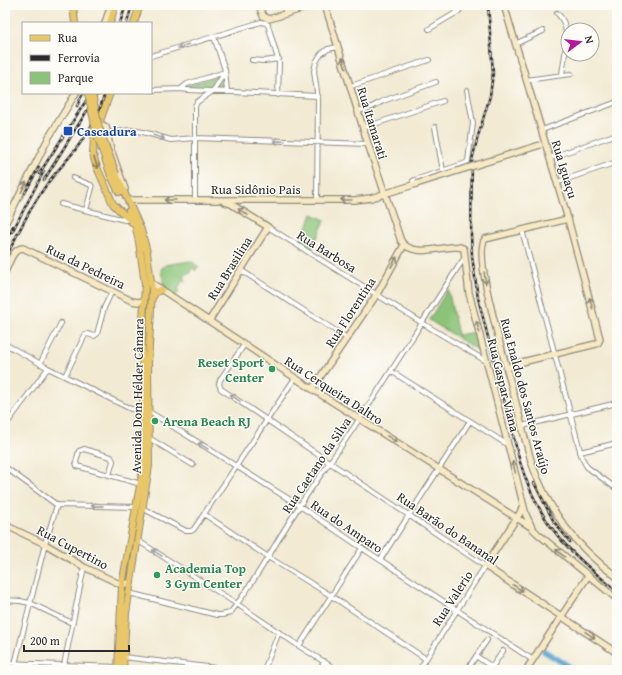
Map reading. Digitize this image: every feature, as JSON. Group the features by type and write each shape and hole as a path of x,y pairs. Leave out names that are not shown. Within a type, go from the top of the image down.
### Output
{"main road":[{"path":"72,5 75,22"},
{"path":"93,5 99,5"},
{"path":"108,22 111,5"},
{"path":"108,22 115,5"},
{"path":"134,22 140,5"},
{"path":"259,5 262,19 271,19 314,5"},
{"name":"Rua Itamarati","path":"325,5 384,194 399,237 404,245"},
{"name":"Rua Iguaçu","path":"504,5 542,130 543,144 550,158 558,182 599,341 598,343 555,354"},
{"path":"70,22 74,13"},
{"path":"5,222 49,137 75,94"},
{"path":"88,94 97,135 114,175"},
{"path":"92,94 99,128 114,175"},
{"path":"110,94 93,142 93,154 96,165 115,206 132,222"},
{"path":"98,125 101,124 105,126 107,133"},
{"name":"Avenida Dom Hélder Câmara","path":"107,133 127,199"},
{"name":"Rua Sidônio Pais","path":"127,199 217,201 355,200 372,198 543,144"},
{"name":"Avenida Dom Hélder Câmara","path":"114,175 142,230 152,284 143,469 137,540 126,613 123,657 120,669"},
{"name":"Avenida Dom Hélder Câmara","path":"114,175 132,222 142,258 144,276 142,346 145,411 149,438 149,466 122,585 120,669"},
{"name":"Rua Barbosa","path":"217,201 231,204 268,227"},
{"path":"522,230 568,219"},
{"name":"Rua Brasilina","path":"209,321 242,271 268,227"},
{"name":"Rua Enaldo dos Santos Araújo","path":"522,230 489,237 483,244 483,256 488,295 532,464 546,498 576,541 617,577"},
{"name":"Rua Gaspar Viana","path":"404,245 416,249 426,250 461,247 464,249 469,293 523,505 532,528"},
{"name":"Rua Florentina","path":"312,389 376,294 404,245"},
{"name":"Rua da Pedreira","path":"5,272 15,253 19,249 23,248 136,302 144,301"},
{"name":"Rua Cerqueira Daltro","path":"144,276 152,284 244,345 532,528 617,599"},
{"path":"151,300 156,292 161,290"},
{"path":"507,369 516,363 555,354"},
{"path":"504,357 516,363"},
{"path":"516,518 523,505"},
{"name":"Rua Valerio","path":"486,566 516,518"},
{"name":"Rua Cupertino","path":"5,525 45,544 84,567 122,585"},
{"name":"Rua Barão do Bananal","path":"486,566 617,653"},
{"path":"526,670 588,576"},
{"path":"122,585 131,582"}],"street":[{"path":"284,5 286,14"},
{"path":"430,29 458,11 458,5"},
{"path":"557,13 563,19 566,32 562,75"},
{"path":"152,56 214,37 262,19 268,25 279,59 278,94"},
{"path":"268,25 271,19"},
{"path":"515,44 543,31"},
{"path":"214,37 225,72 227,91"},
{"path":"317,200 318,96 314,76 316,62 324,52 338,46"},
{"path":"252,60 264,61 279,59"},
{"path":"350,86 429,60"},
{"path":"182,89 187,84 225,72"},
{"path":"195,200 195,106 197,102 213,91 225,72"},
{"path":"526,80 571,74"},
{"path":"358,111 436,82"},
{"path":"152,90 182,89 318,96"},
{"path":"415,185 413,182 414,180 466,164 468,161 473,123 467,90"},
{"path":"363,128 443,101"},
{"path":"542,130 617,102"},
{"path":"435,127 443,170"},
{"path":"107,133 131,130 171,140 195,138 368,144"},
{"path":"550,158 617,134"},
{"path":"558,182 617,162"},
{"path":"73,178 91,185 92,188 86,210"},
{"path":"61,204 132,222"},
{"path":"112,217 115,206"},
{"name":"Rua Barbosa","path":"268,227 487,361"},
{"path":"522,230 584,463 587,467 617,489"},
{"name":"Rua Caetano da Silva","path":"237,604 329,462 360,419 465,257"},
{"path":"242,271 347,338"},
{"path":"65,376 85,335 88,334 94,336 97,334 104,308 112,291"},
{"path":"40,364 61,323"},
{"name":"Rua do Amparo","path":"5,344 40,364 132,409 145,411 300,506 533,660"},
{"name":"Rua Barão do Bananal","path":"244,345 222,378 220,386 223,390 486,566"},
{"path":"5,426 48,368"},
{"path":"391,371 508,445"},
{"path":"5,467 57,505 139,507 186,531 191,531 198,526 204,514 295,378"},
{"path":"522,426 617,403"},
{"path":"380,560 470,421"},
{"path":"149,438 193,465"},
{"path":"580,452 617,443"},
{"path":"109,475 112,458 84,449 79,451 76,462 77,466 109,475 141,484"},
{"path":"18,670 16,664 30,603 45,544 57,505"},
{"path":"204,514 426,659"},
{"path":"137,540 337,670"},
{"path":"299,646 330,595 362,548"},
{"name":"Rua Valerio","path":"419,670 486,566"},
{"path":"64,665 84,567"},
{"path":"129,593 217,615 227,614 237,604"},
{"path":"5,600 30,603 72,623"},
{"path":"264,670 279,632"},
{"path":"467,670 487,640"},
{"path":"476,656 491,668 503,651"},
{"path":"123,657 233,670"},
{"path":"320,670 324,661"},
{"path":"5,663 120,669"}],"green space":[{"path":"221,75 224,76 224,89 186,89 185,86"},
{"path":"312,214 325,220 312,250 301,242"},
{"path":"190,261 198,267 195,271 194,268 191,268 191,273 187,273 184,278 186,280 185,282 182,281 178,289 179,291 175,297 164,288 161,269 165,265"},
{"path":"448,289 458,335 475,332 479,351 429,320"}],"waterway":[{"path":"544,651 575,670"}],"railway":[{"path":"120,22 126,5"},
{"path":"127,22 132,5"},
{"path":"488,5 493,73 490,96 472,160 471,235 472,256 478,298 520,462 536,503 557,535 584,563 617,591"},
{"path":"77,106 83,94"},
{"path":"39,174 90,94"},
{"path":"44,180 97,94"},
{"path":"5,259 35,202 51,179 77,148 89,130 105,94"},
{"path":"25,193 39,167"},
{"path":"12,232 44,171"},
{"path":"5,242 13,226"},
{"path":"534,483 554,522 570,542"}],"place":[{"name":"Cascadura","path":"68,131"},
{"name":"Reset Sport Center","path":"272,369"},
{"name":"Arena Beach RJ","path":"155,421"},
{"name":"Academia Top 3 Gym Center","path":"157,575"}]}
